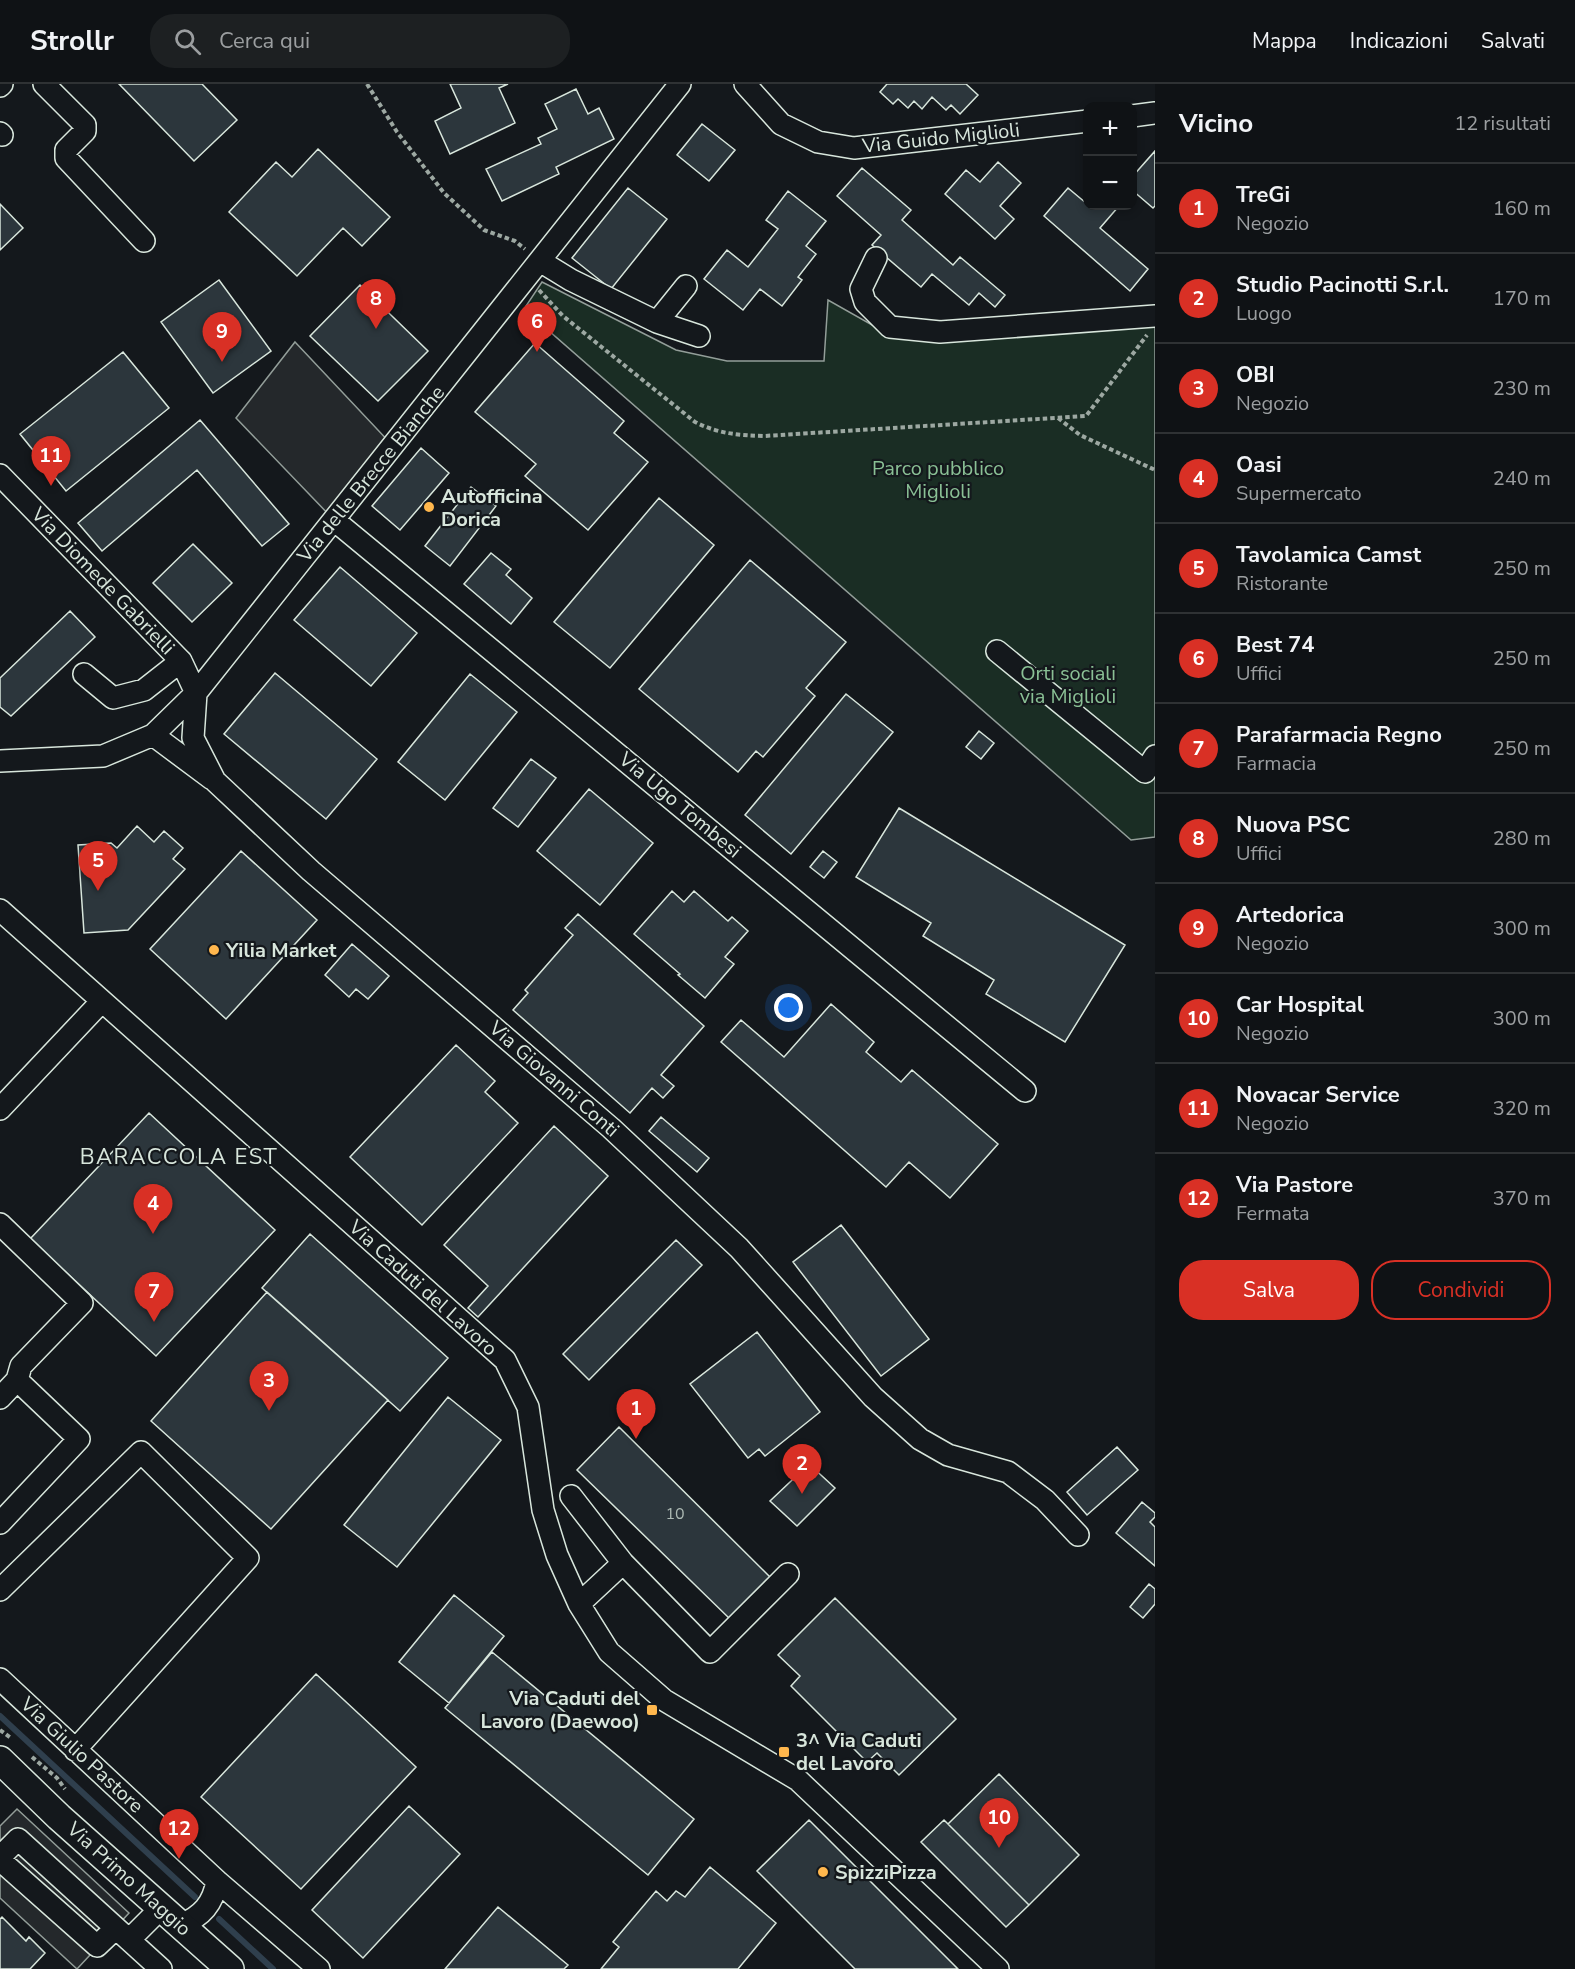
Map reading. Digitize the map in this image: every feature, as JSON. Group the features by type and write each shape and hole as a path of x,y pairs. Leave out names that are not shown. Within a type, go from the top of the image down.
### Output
{"main road":[{"name":"Via Primo Maggio","path":"3,1767 230,1969"}],"street":[{"path":"44,84 85,125 85,131 66,150 66,158 144,242"},
{"name":"Via delle Brecce Bianche","path":"0,761 103,756 153,735 196,693 680,84"},
{"name":"Via Guido Miglioli","path":"745,84 781,124 818,142 854,148 1083,122"},
{"path":"1137,115 1155,113"},
{"path":"876,258 861,289 865,302 890,327 940,333 1152,325"},
{"path":"534,269 571,280 657,322 699,336"},
{"path":"657,322 686,286"},
{"name":"Via Diomede Gabrielli","path":"0,475 180,661 196,693"},
{"name":"Via Ugo Tombesi","path":"334,520 1025,1091"},
{"path":"997,651 1145,772 1155,756"},
{"path":"84,674 113,698 144,690 180,661"},
{"name":"Via Giovanni Conti","path":"196,693 194,738 215,781"},
{"name":"Via Giovanni Conti","path":"153,735 215,781 310,871 620,1136 739,1248 873,1397 920,1439 948,1455 1008,1472 1045,1500 1078,1535"},
{"name":"Via Caduti del Lavoro","path":"0,910 505,1360 528,1407 543,1510 557,1555 579,1604 609,1652 664,1700 798,1780 998,1969"},
{"path":"0,1109 102,1002"},
{"path":"0,1224 82,1303 21,1366 17,1380 0,1398"},
{"path":"0,1523 79,1439 17,1380"},
{"path":"0,1590 141,1452 248,1558 75,1749"},
{"path":"571,1496 623,1563 710,1652 788,1574"},
{"path":"579,1604 623,1563"},
{"name":"Via Giulio Pastore","path":"0,1679 217,1881 319,1969"},
{"path":"0,1858 18,1839 161,1969"},
{"path":"122,1934 171,1916 202,1913 210,1904 217,1881"}],"path":[{"path":"367,84 397,132 444,193 484,230 515,242"},
{"path":"534,269 563,316 695,422 712,430 734,435 764,436 1086,416 1152,325"},
{"path":"1058,418 1080,435 1155,470"}],"green space":[{"name":"Parco pubblico Miglioli","path":"542,282 676,350 727,361 824,361 828,300 895,338 1155,321 1155,837 1131,840 524,309"}],"shaded area":[{"path":"295,342 393,446 334,520 236,418"},
{"path":"17,1809 129,1913 77,1969 0,1898 0,1826"}],"building":[{"path":"119,84 202,84 237,120 194,161"},
{"path":"450,84 508,84 499,88 515,123 450,154 435,121 461,108"},
{"path":"887,84 966,84 978,95 960,114 951,105 946,110 932,97 922,109 914,101 908,108 898,99 893,104 880,92"},
{"path":"576,89 588,114 599,108 614,139 556,167 559,174 502,201 486,169 541,144 538,138 557,129 545,104"},
{"path":"702,124 735,150 709,181 677,155"},
{"path":"318,149 390,217 362,246 343,228 297,276 229,212 276,162 292,177"},
{"path":"1155,151 1155,206 1153,208 1137,194 1137,171"},
{"path":"998,162 1021,183 1000,206 1014,219 995,239 945,194 966,170 980,182"},
{"path":"862,168 911,210 902,220 953,265 960,257 1005,295 995,307 979,293 969,305 932,274 921,287 872,245 881,235 837,196"},
{"path":"628,188 667,219 611,289 572,258"},
{"path":"1068,188 1083,200 1083,210 1116,210 1100,228 1148,269 1130,291 1044,216"},
{"path":"788,191 826,221 806,246 816,254 798,277 802,280 782,306 760,289 743,310 704,279 727,250 748,267 778,229 766,220"},
{"path":"0,204 23,228 0,250"},
{"path":"219,280 271,351 213,393 161,322"},
{"path":"360,285 428,351 378,401 310,336"},
{"path":"535,343 624,421 614,433 648,462 588,530 525,476 536,464 475,412"},
{"path":"123,352 169,408 66,491 20,434"},
{"path":"200,420 289,524 262,546 197,470 102,551 78,523"},
{"path":"421,448 449,473 400,530 372,506"},
{"path":"471,487 496,506 450,566 425,546"},
{"path":"659,498 714,545 610,668 554,622"},
{"path":"193,544 232,583 192,622 153,583"},
{"path":"491,553 511,569 506,575 532,598 511,624 464,584"},
{"path":"750,560 846,642 806,688 815,696 763,757 756,751 738,772 639,689"},
{"path":"340,567 417,633 371,686 294,620"},
{"path":"70,611 95,637 11,716 0,707 0,678"},
{"path":"275,673 377,759 326,819 224,734"},
{"path":"470,674 517,712 445,800 398,762"},
{"path":"846,694 893,732 791,854 745,815"},
{"path":"979,731 994,743 981,759 966,747"},
{"path":"531,759 556,778 518,827 493,808"},
{"path":"589,789 653,843 600,905 537,851"},
{"path":"899,808 1125,945 1065,1042 986,994 994,980 923,936 931,923 856,877"},
{"path":"137,826 154,842 164,831 183,848 173,859 185,869 128,930 84,933 78,845 111,843 117,848"},
{"path":"241,851 317,920 226,1019 150,949"},
{"path":"823,851 837,862 824,878 810,867"},
{"path":"672,891 684,902 694,891 728,921 732,917 748,931 725,957 734,964 705,998 634,934"},
{"path":"578,914 704,1026 661,1075 674,1086 663,1098 652,1088 630,1113 513,1010 528,993 525,990 573,935 565,928"},
{"path":"352,944 389,976 368,999 356,989 349,997 325,975"},
{"path":"831,1004 874,1042 866,1052 901,1082 912,1070 998,1144 950,1198 909,1162 886,1187 721,1042 741,1020 784,1057"},
{"path":"456,1045 495,1081 485,1092 518,1123 422,1225 350,1157"},
{"path":"149,1113 275,1230 156,1356 30,1239"},
{"path":"661,1117 709,1158 697,1172 649,1131"},
{"path":"554,1126 608,1176 478,1317 468,1308 488,1286 444,1245"},
{"path":"841,1225 929,1339 881,1376 793,1262"},
{"path":"310,1234 448,1358 400,1411 262,1288"},
{"path":"676,1240 702,1265 589,1380 563,1354"},
{"path":"267,1292 388,1400 271,1529 151,1421"},
{"path":"757,1332 820,1412 765,1456 759,1449 748,1458 690,1384"},
{"path":"448,1397 501,1440 397,1567 344,1525"},
{"path":"619,1427 770,1577 731,1620 577,1470"},
{"path":"1117,1447 1138,1470 1087,1515 1067,1492"},
{"path":"809,1464 835,1488 797,1526 770,1501"},
{"path":"1142,1502 1155,1513 1155,1517 1150,1522 1155,1527 1155,1566 1116,1533"},
{"path":"1149,1584 1155,1589 1155,1604 1143,1618 1130,1607"},
{"path":"454,1595 504,1636 449,1703 399,1662"},
{"path":"835,1598 956,1719 899,1775 877,1753 867,1762 791,1686 800,1676 778,1655"},
{"path":"492,1652 694,1819 648,1875 445,1708"},
{"path":"316,1674 416,1767 301,1889 201,1797"},
{"path":"999,1774 1079,1855 1029,1905 948,1824"},
{"path":"409,1806 460,1854 363,1958 312,1910"},
{"path":"809,1820 958,1969 855,1969 757,1871"},
{"path":"944,1820 1029,1905 1006,1927 921,1842"},
{"path":"710,1867 776,1923 738,1969 601,1969 619,1947 613,1942 656,1891 667,1901 676,1891 685,1897"},
{"path":"498,1907 568,1965 564,1969 445,1969"},
{"path":"2,1917 26,1941 29,1937 45,1953 30,1969 0,1969 0,1919"}],"waterway":[{"path":"0,1716 195,1897"},
{"path":"219,1919 273,1969"}],"place":[{"name":"Nuova PSC","path":"376,329"},
{"name":"Best 74","path":"537,352"},
{"name":"Artedorica","path":"222,362"},
{"name":"Novacar Service","path":"51,486"},
{"name":"Autofficina Dorica","path":"429,507"},
{"name":"Tavolamica Camst","path":"98,891"},
{"name":"Yilia Market","path":"214,950"},
{"name":"Oasi","path":"153,1234"},
{"name":"Parafarmacia Regno","path":"154,1322"},
{"name":"OBI","path":"269,1411"},
{"name":"TreGi","path":"636,1439"},
{"name":"Studio Pacinotti S.r.l.","path":"802,1494"},
{"name":"Via Caduti del Lavoro (Daewoo)","path":"652,1710"},
{"name":"3^ Via Caduti del Lavoro","path":"784,1752"},
{"name":"Car Hospital","path":"999,1848"},
{"name":"Via Pastore","path":"179,1859"},
{"name":"SpizziPizza","path":"823,1872"}],"district":[{"name":"BARACCOLA EST","path":"179,1157"}],"park label":[{"name":"Orti sociali via Miglioli","path":"1068,684"}]}
